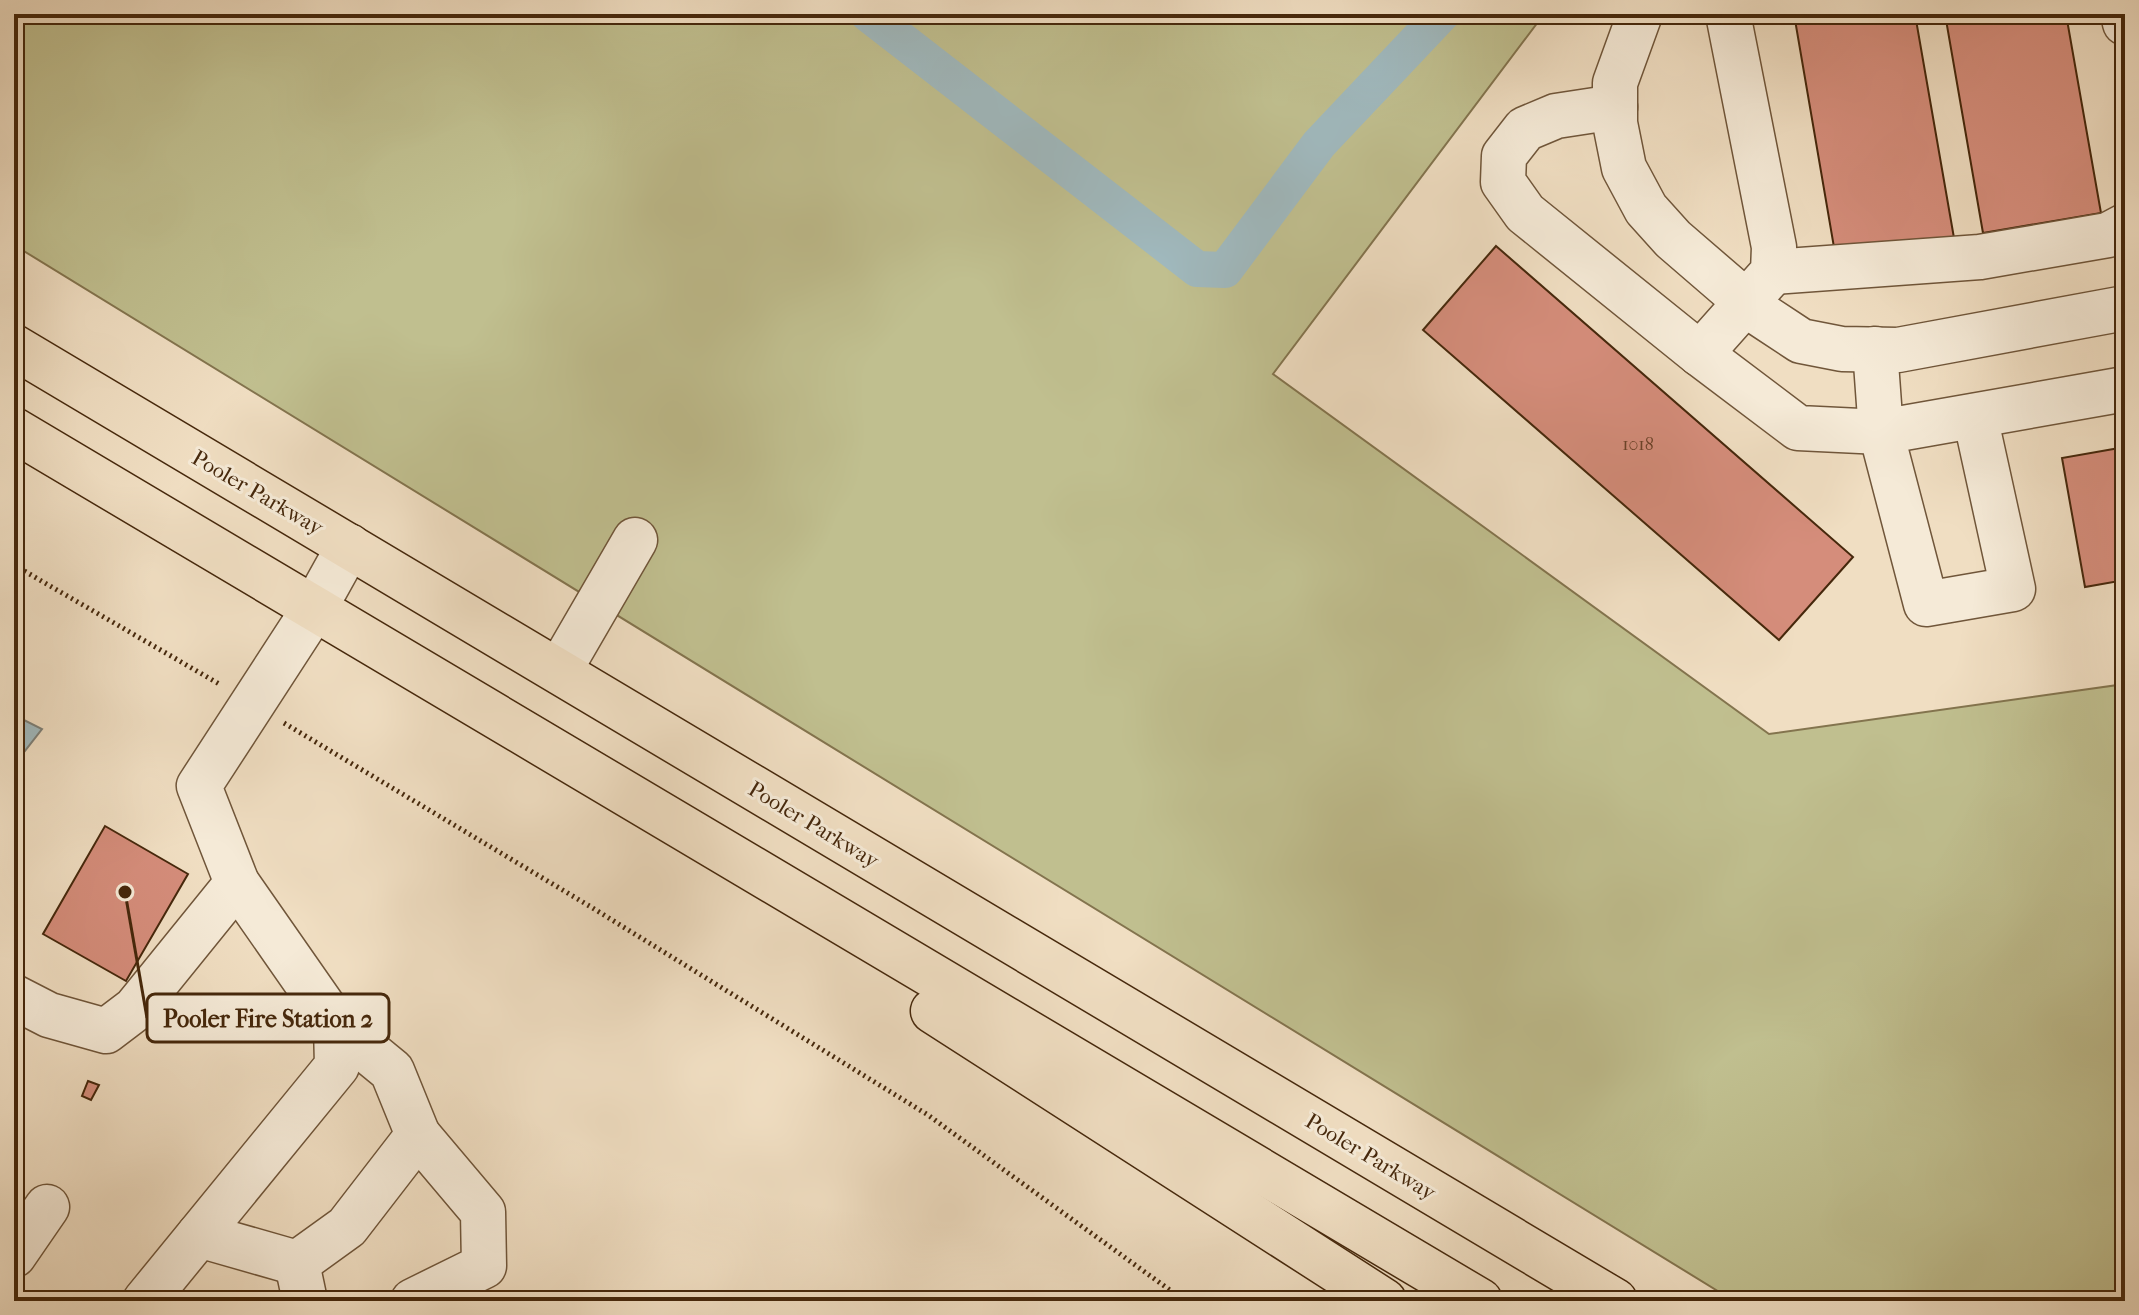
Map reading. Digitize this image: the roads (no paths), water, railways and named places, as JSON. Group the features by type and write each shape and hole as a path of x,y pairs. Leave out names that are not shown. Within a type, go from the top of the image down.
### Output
{"main road":[{"name":"Pooler Parkway","path":"14,347 1615,1301"},
{"path":"14,430 1480,1301"},
{"path":"424,675 913,998 1384,1301"}],"street":[{"path":"1640,14 1615,83 1615,123 1624,168 1646,209 1673,239 1760,287 1801,341 1842,349 1898,350 2125,308"},
{"path":"1700,354 1760,287 1774,247 1728,14"},
{"path":"2123,14 2125,23"},
{"path":"1615,107 1556,116 1525,129 1504,156 1503,182 1525,213 1700,354 1798,428 1881,432 2125,389"},
{"path":"1760,287 1980,257 2108,235 2125,226"},
{"path":"1875,349 1881,432 1926,604 2013,589 1975,416"},
{"path":"559,671 635,540"},
{"path":"349,546 314,609 199,786 237,883 336,1025 392,1071 418,1135 483,1212 484,1266 413,1301"},
{"path":"14,997 49,1015 106,1031 135,1009 237,883"},
{"path":"145,1301 337,1066 336,1025"},
{"path":"199,1235 301,1282 418,1135"},
{"path":"14,1255 47,1207"}],"water":[{"path":"14,715 42,729 14,765"}],"waterway":[{"path":"868,14 1197,269 1225,270 1319,144 1442,14"}],"place":[{"name":"Pooler Fire Station 2","path":"125,892"}]}
